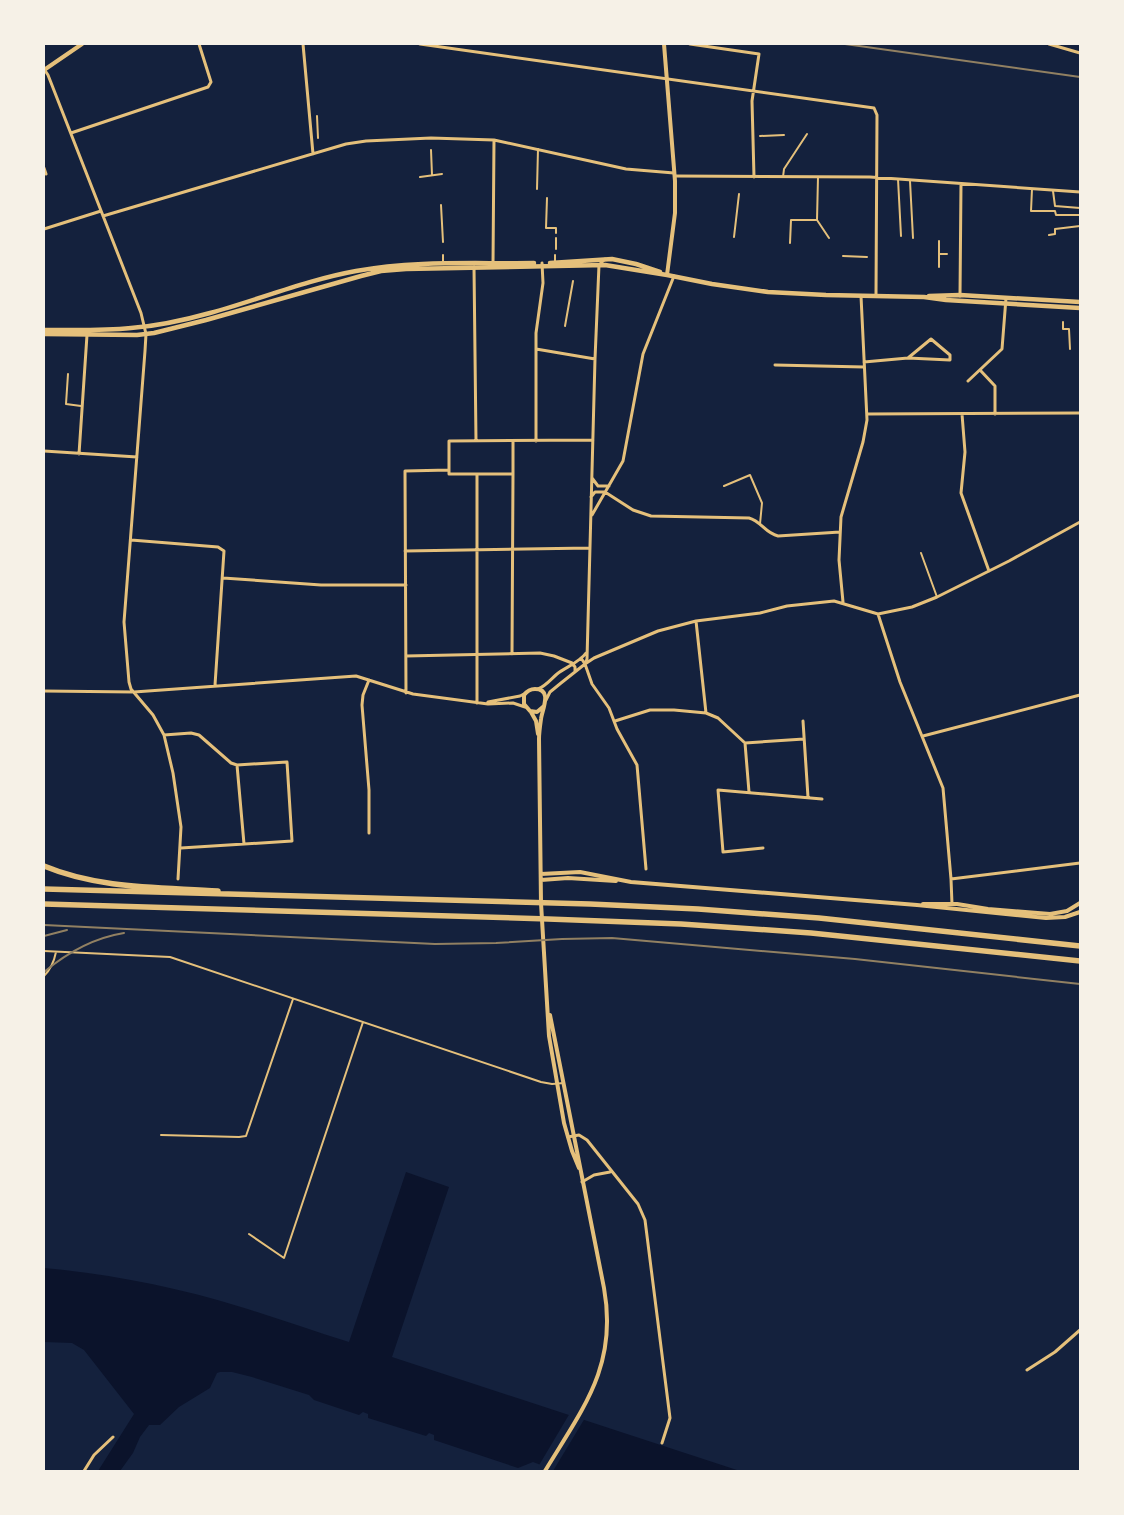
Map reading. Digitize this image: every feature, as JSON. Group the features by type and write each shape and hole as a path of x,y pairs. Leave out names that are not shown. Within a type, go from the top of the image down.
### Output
{"highway":[{"path":"44,866 89,880 156,890"},
{"path":"44,889 156,890 282,896 640,906 759,913 1080,946"},
{"path":"44,904 681,924 811,933 1080,961"}],"main road":[{"path":"542,265 605,259 636,264 667,275"},
{"path":"44,330 146,334 206,320 368,274 474,262 493,265 599,265 674,276 702,283 768,292 924,297 942,300 960,298 1006,300 1063,304 1080,308"},
{"path":"44,334 145,326 210,313 354,271 398,266 474,268 493,265"},
{"path":"1063,304 1080,302"}],"street":[{"path":"82,44 44,69 145,326 146,334 124,627 128,682 153,715 164,735 173,773 181,827 178,879"},
{"path":"70,133 208,87 211,82 199,44"},
{"path":"303,44 313,154"},
{"path":"420,44 874,108 877,115 874,257 876,296"},
{"path":"664,44 674,174 675,213 667,275"},
{"path":"690,44 759,54 753,90 754,177"},
{"path":"1049,44 1080,53"},
{"path":"103,216 360,141 431,138 494,140 626,169 674,174 740,177 876,178 1080,192"},
{"path":"493,265 494,140"},
{"path":"44,168 46,174"},
{"path":"960,298 961,184"},
{"path":"44,229 101,211"},
{"path":"585,664 587,659 599,265 605,259"},
{"path":"474,262 476,441"},
{"path":"536,440 537,317 542,282 542,265"},
{"path":"590,525 593,512 621,466 643,354 674,276"},
{"path":"843,602 839,560 843,506 863,442 867,414 861,296"},
{"path":"968,381 1002,350 1006,300"},
{"path":"79,454 87,332"},
{"path":"864,362 908,358 950,360 950,355 931,339 908,358"},
{"path":"536,349 595,359"},
{"path":"775,365 864,367"},
{"path":"980,370 995,386 995,414"},
{"path":"867,414 1080,413"},
{"path":"962,414 965,449 961,496 989,571"},
{"path":"513,474 449,474 449,441 593,440"},
{"path":"512,654 513,441"},
{"path":"44,452 137,457"},
{"path":"406,693 405,471 449,470"},
{"path":"477,474 477,703"},
{"path":"592,475 596,485 602,487 609,486"},
{"path":"591,497 596,492 605,492 633,510 648,516 665,518 755,519 769,533 778,536 840,532"},
{"path":"579,1168 568,1137 557,1084 550,1043 545,983 541,894 539,739 541,718 550,692 594,658 670,627 696,621 760,613 787,606 834,601 843,602 878,614 912,607 937,597 989,571 1080,522"},
{"path":"131,540 220,548 224,553 215,685"},
{"path":"405,551 590,548"},
{"path":"223,578 321,585 406,585"},
{"path":"878,614 900,682 943,788 952,904"},
{"path":"696,621 706,713"},
{"path":"477,703 499,700 542,688 586,652"},
{"path":"406,656 544,654 572,663 575,671"},
{"path":"581,658 592,684 609,708 637,765 646,869"},
{"path":"44,691 134,692 356,676 406,693 477,703 514,704 525,707 535,717 539,739"},
{"path":"369,680 362,698 369,834"},
{"path":"536,689 544,694 546,701"},
{"path":"525,707 523,700 526,693"},
{"path":"923,736 1080,695"},
{"path":"530,711 537,712 544,706"},
{"path":"614,721 650,710 706,713 718,718 745,743 749,793"},
{"path":"803,721 808,798"},
{"path":"164,735 190,732 199,735 237,765 287,762 292,841 181,848"},
{"path":"745,743 804,740"},
{"path":"237,765 244,844"},
{"path":"763,848 723,852 718,790 822,799"},
{"path":"951,879 1080,863"},
{"path":"541,874 580,872 623,881"},
{"path":"541,880 568,878 623,881 1051,918 1065,917 1080,912"},
{"path":"917,905 952,904 1054,914 1067,911 1080,904"},
{"path":"545,1471 593,1390 605,1354 608,1331 604,1288 548,1009"},
{"path":"568,1137 580,1136 587,1140 611,1172 622,1183 643,1213 648,1231 670,1418 662,1443"},
{"path":"582,1182 594,1174 611,1172"},
{"path":"1027,1370 1055,1352 1080,1330"},
{"path":"84,1471 94,1455 113,1437"}],"lane":[{"path":"317,116 318,138"},
{"path":"783,177 784,169 807,134"},
{"path":"760,136 784,135"},
{"path":"431,138 431,143"},
{"path":"319,147 319,152"},
{"path":"536,189 538,149"},
{"path":"431,150 432,175"},
{"path":"420,177 442,174"},
{"path":"740,177 740,182"},
{"path":"818,177 817,220 829,238"},
{"path":"898,180 901,236"},
{"path":"910,180 913,238"},
{"path":"1032,189 1031,211 1055,211 1056,215 1080,215"},
{"path":"1053,190 1055,206 1080,208"},
{"path":"734,237 739,194"},
{"path":"547,198 546,228 556,228 556,233"},
{"path":"441,205 442,242"},
{"path":"790,243 791,220 817,220"},
{"path":"1050,235 1056,234 1055,228 1080,226"},
{"path":"556,238 556,249"},
{"path":"939,241 939,267"},
{"path":"555,263 556,254"},
{"path":"939,254 947,254"},
{"path":"955,254 961,254"},
{"path":"443,255 443,266"},
{"path":"843,256 867,257"},
{"path":"574,273 576,265"},
{"path":"566,326 573,281"},
{"path":"1063,304 1063,313"},
{"path":"1063,322 1063,329 1069,329 1070,349"},
{"path":"68,374 66,404 81,406"},
{"path":"724,486 750,475 762,503 760,524"},
{"path":"921,553 937,597"},
{"path":"44,951 170,957 541,1082 557,1084 564,1082"},
{"path":"44,976 55,960 56,952"},
{"path":"161,1134 244,1138 246,1136 293,999"},
{"path":"249,1234 284,1258 363,1022"}],"water":[{"path":"406,1172 449,1187 392,1357 740,1471 557,1471 533,1462 518,1468 434,1440 434,1435 429,1433 426,1436 368,1418 368,1414 363,1412 359,1415 314,1400 309,1395 252,1377 232,1372 220,1372 217,1373 210,1388 179,1407 160,1425 149,1425 120,1471 98,1471 134,1414 84,1350 72,1343 44,1342 44,1268 94,1274 168,1287 241,1307 349,1342"}],"pier":[{"path":"570,1413 585,1418 553,1471 538,1467"}],"railway":[{"path":"845,44 1080,77"},
{"path":"44,925 435,944 612,938 855,959 1080,984"},
{"path":"44,936 67,930"},
{"path":"44,972 62,958 91,942 124,933"}]}
